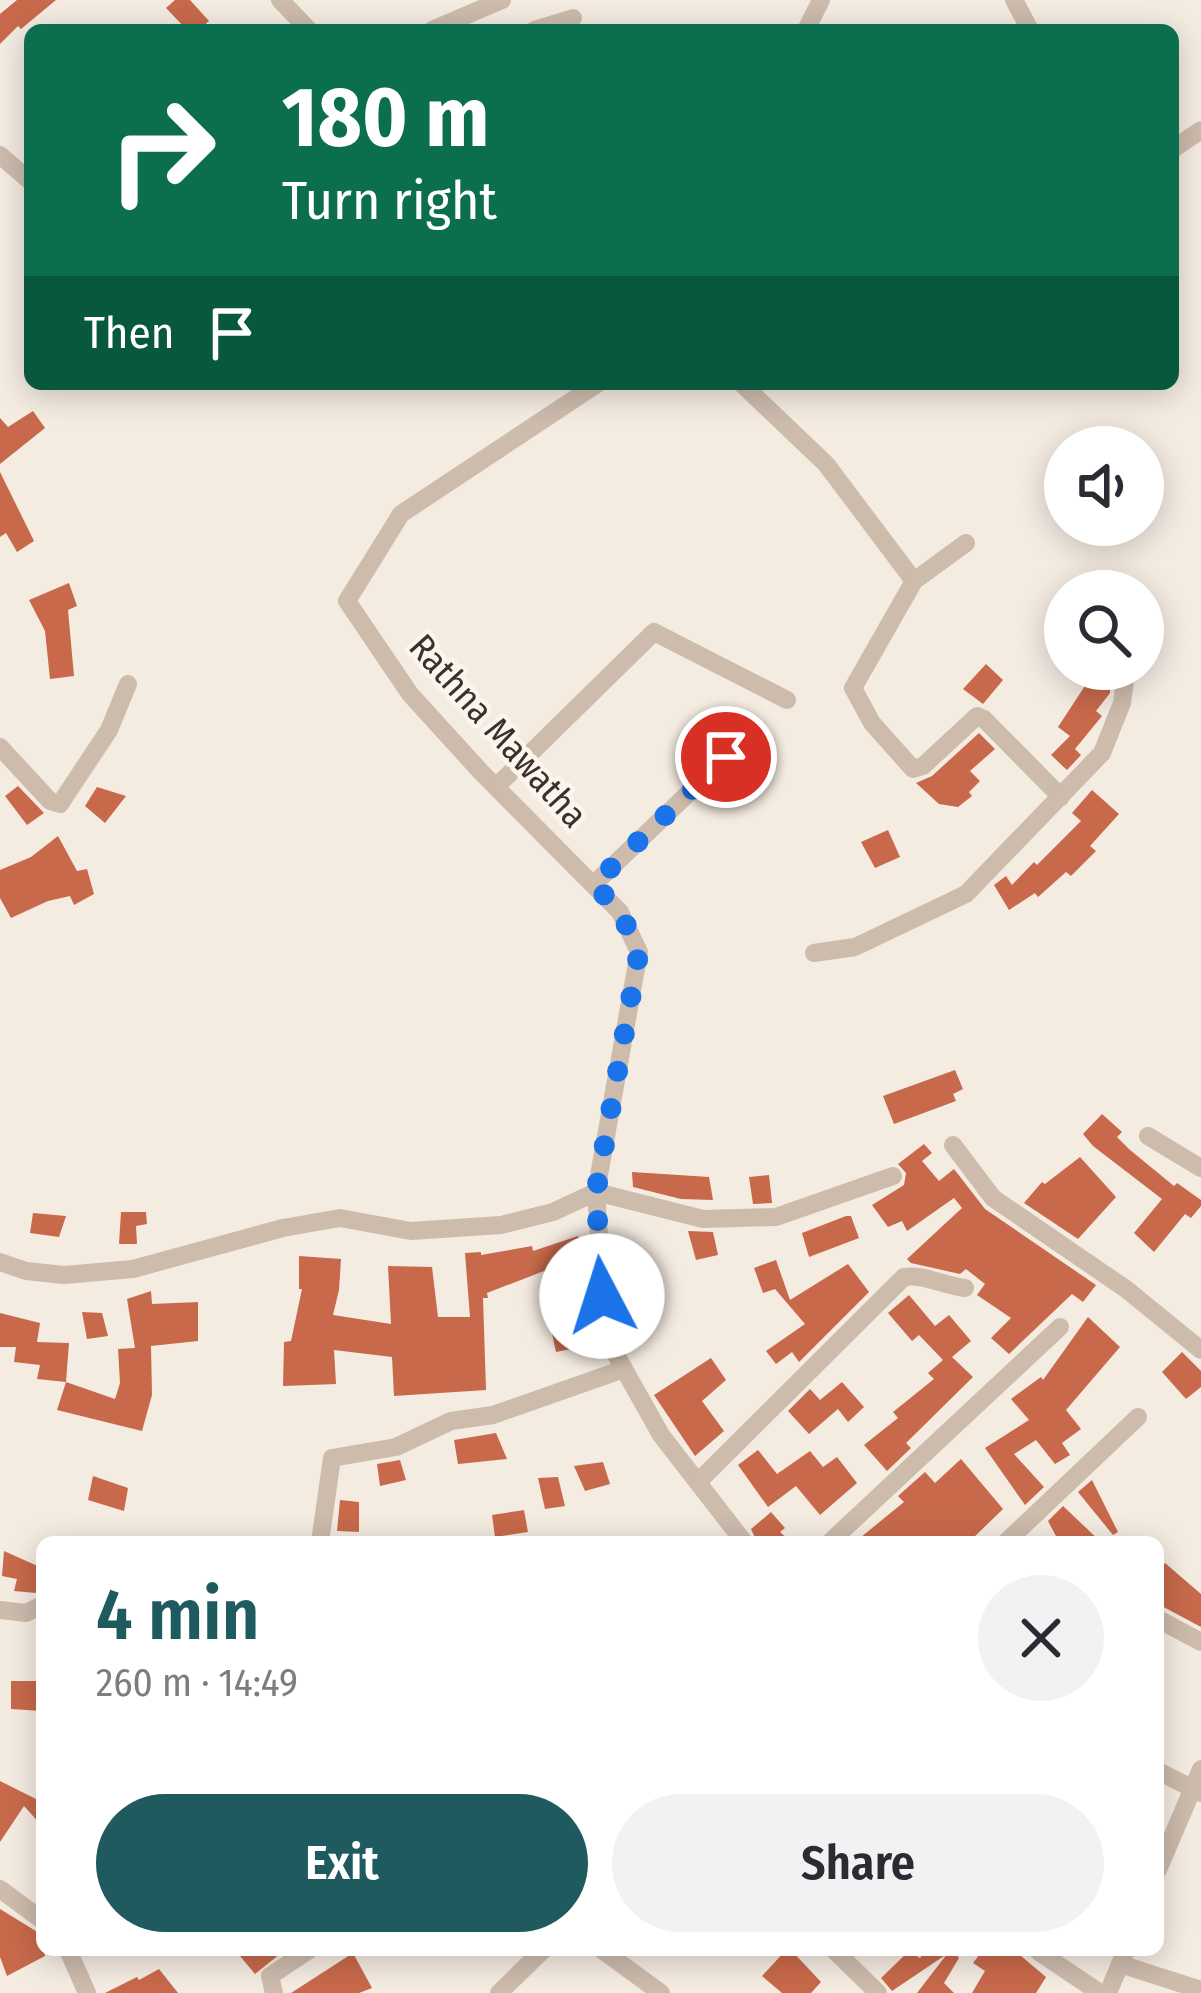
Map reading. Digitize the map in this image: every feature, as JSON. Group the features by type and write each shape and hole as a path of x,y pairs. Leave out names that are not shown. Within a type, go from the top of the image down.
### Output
{"street":[{"path":"280,0 303,24"},
{"path":"446,24 502,0"},
{"path":"554,24 573,18"},
{"path":"0,155 24,176"},
{"name":"Rathna Mawatha","path":"588,390 401,514 346,602 410,694 620,912 639,952 596,1192 607,1337 662,1435 739,1536"},
{"path":"748,390 826,464 914,581"},
{"path":"966,543 914,581 853,688 872,723 914,769 977,716 1061,797"},
{"path":"496,787 654,632 787,700"},
{"path":"0,747 50,801 60,804 109,730 128,684"},
{"path":"814,953 856,947 966,894 1102,753 1124,690"},
{"path":"594,884 726,757"},
{"path":"1148,1136 1201,1168"},
{"path":"953,1145 993,1198 1126,1289 1201,1350"},
{"path":"0,1262 64,1276 133,1269 283,1228 340,1218 411,1231 501,1225 553,1212 596,1192 703,1219 776,1217 893,1176"},
{"path":"698,1482 904,1276 965,1288"},
{"path":"836,1536 1060,1327"},
{"path":"321,1536 332,1458 396,1447 452,1421 493,1414 624,1370"},
{"path":"1012,1536 1138,1417"},
{"path":"0,1610 26,1613 36,1609"},
{"path":"1164,1622 1201,1642"},
{"path":"1164,1836 1196,1791 1201,1769"},
{"path":"1164,1774 1196,1791"},
{"path":"0,1889 36,1916"},
{"path":"71,1956 87,1993"},
{"path":"274,1993 269,1976 300,1956"},
{"path":"499,1993 537,1956"},
{"path":"610,1956 661,1993"},
{"path":"840,1956 878,1993"},
{"path":"1045,1956 1104,1993 1123,1957 1201,1990"}],"building":[{"path":"17,0 56,0 0,44 0,14"},
{"path":"175,0 190,0 209,21 181,24 166,8"},
{"path":"33,411 45,428 0,464 0,418 8,427"},
{"path":"0,472 34,541 17,552 6,533 0,537"},
{"path":"69,583 77,606 68,610 74,676 50,679 45,631 29,600"},
{"path":"986,664 1003,680 983,704 963,689"},
{"path":"1082,690 1110,690 1096,711 1102,716 1075,749 1081,755 1067,770 1051,755 1070,736 1058,727"},
{"path":"979,733 995,749 970,771 980,781 969,792 972,796 958,807 939,804 916,783 932,776"},
{"path":"18,786 44,813 27,825 5,796"},
{"path":"97,787 126,796 105,823 85,806"},
{"path":"1092,790 1119,814 1090,846 1096,851 1071,876 1066,872 1038,897 1035,893 1009,910 994,885 1006,876 1012,885 1034,862 1037,865 1081,821 1072,813"},
{"path":"888,830 900,857 875,868 861,842"},
{"path":"58,836 77,871 87,869 94,894 74,905 70,896 48,901 11,918 0,898 0,870 31,857"},
{"path":"955,1070 963,1089 953,1094 956,1101 894,1124 883,1096"},
{"path":"1102,1114 1122,1132 1117,1137 1130,1150 1174,1186 1177,1183 1201,1200 1191,1218 1185,1214 1154,1252 1134,1233 1162,1199 1083,1134"},
{"path":"924,1144 932,1153 922,1161 939,1181 954,1169 985,1209 1096,1285 1083,1302 1072,1294 1009,1354 991,1338 1011,1318 977,1295 985,1284 966,1269 960,1274 907,1259 962,1208 954,1198 907,1231 902,1221 888,1227 872,1205 904,1185 906,1173 898,1164"},
{"path":"1080,1157 1116,1197 1078,1239 1024,1203 1042,1182"},
{"path":"632,1172 709,1177 713,1200 681,1199 633,1187"},
{"path":"769,1175 772,1203 753,1204 749,1177"},
{"path":"121,1212 146,1212 147,1224 136,1226 137,1244 119,1244"},
{"path":"33,1213 66,1216 59,1237 30,1233"},
{"path":"851,1216 859,1238 809,1257 802,1233"},
{"path":"688,1231 713,1232 718,1255 696,1260"},
{"path":"578,1236 589,1291 552,1307 544,1271 483,1298 486,1390 394,1396 392,1357 334,1350 336,1384 283,1386 284,1342 291,1341 302,1289 299,1256 341,1259 333,1315 391,1324 388,1266 432,1267 438,1317 470,1317 465,1253 481,1255 532,1246 533,1251"},
{"path":"776,1260 790,1300 848,1264 869,1292 799,1362 792,1352 776,1364 766,1351 805,1324 775,1289 763,1293 754,1268"},
{"path":"151,1291 152,1304 198,1302 198,1341 151,1346 152,1395 142,1431 57,1410 66,1382 115,1399 120,1383 118,1349 135,1348 127,1299"},
{"path":"909,1295 935,1326 949,1315 971,1341 952,1357 973,1377 906,1443 911,1448 887,1471 864,1445 898,1418 893,1412 934,1379 928,1373 943,1360 919,1335 912,1341 888,1313"},
{"path":"82,1312 102,1313 108,1336 87,1339"},
{"path":"0,1313 40,1323 37,1342 69,1343 66,1382 37,1379 40,1365 14,1362 16,1347 0,1347"},
{"path":"1088,1317 1120,1347 1066,1410 1081,1429 1062,1443 1070,1455 1055,1464 1036,1440 1014,1454 1044,1487 1025,1505 985,1448 1029,1420 1011,1399 1041,1377 1043,1380"},
{"path":"591,1318 595,1344 556,1352 549,1320"},
{"path":"1182,1352 1201,1371 1201,1387 1186,1399 1162,1372"},
{"path":"711,1358 726,1380 702,1401 724,1431 695,1456 654,1395"},
{"path":"842,1382 864,1407 848,1422 838,1409 809,1434 788,1411 810,1389 820,1400"},
{"path":"496,1433 507,1459 458,1464 454,1440"},
{"path":"758,1450 777,1474 810,1451 823,1467 837,1457 857,1483 820,1515 796,1486 768,1507 738,1465"},
{"path":"961,1459 1003,1509 975,1536 862,1536 904,1502 898,1496 925,1472 935,1483"},
{"path":"400,1460 406,1480 380,1486 377,1464"},
{"path":"603,1462 610,1484 585,1491 574,1466"},
{"path":"93,1476 128,1488 124,1511 88,1500"},
{"path":"558,1477 565,1506 545,1509 538,1478"},
{"path":"1092,1480 1118,1532 1113,1535 1078,1492"},
{"path":"340,1500 359,1502 359,1532 337,1531"},
{"path":"1063,1506 1095,1536 1056,1536 1048,1521"},
{"path":"524,1510 528,1532 495,1536 492,1515"},
{"path":"771,1512 785,1528 780,1532 784,1536 754,1536 751,1529"},
{"path":"4,1551 36,1565 36,1593 14,1591 17,1579 2,1576"},
{"path":"1164,1564 1201,1594 1201,1627 1164,1607"},
{"path":"11,1681 36,1681 36,1711 11,1709"},
{"path":"0,1781 36,1799 36,1819 24,1806 0,1842"},
{"path":"0,1909 36,1931 36,1956 45,1956 7,1976 0,1957"},
{"path":"240,1956 278,1956 255,1974"},
{"path":"348,1956 355,1956 372,1988 359,1993 291,1993"},
{"path":"780,1956 797,1956 821,1982 811,1993 782,1993 762,1976"},
{"path":"904,1956 944,1956 892,1991 881,1978"},
{"path":"945,1956 957,1956 944,1983 954,1993 917,1993"},
{"path":"978,1956 1021,1956 1046,1977 1036,1993 972,1993 985,1971 973,1963"},
{"path":"159,1969 178,1993 105,1993 139,1980"}],"route":[{"path":"602,1296 596,1192 639,952 620,912 594,884 726,757"}]}
